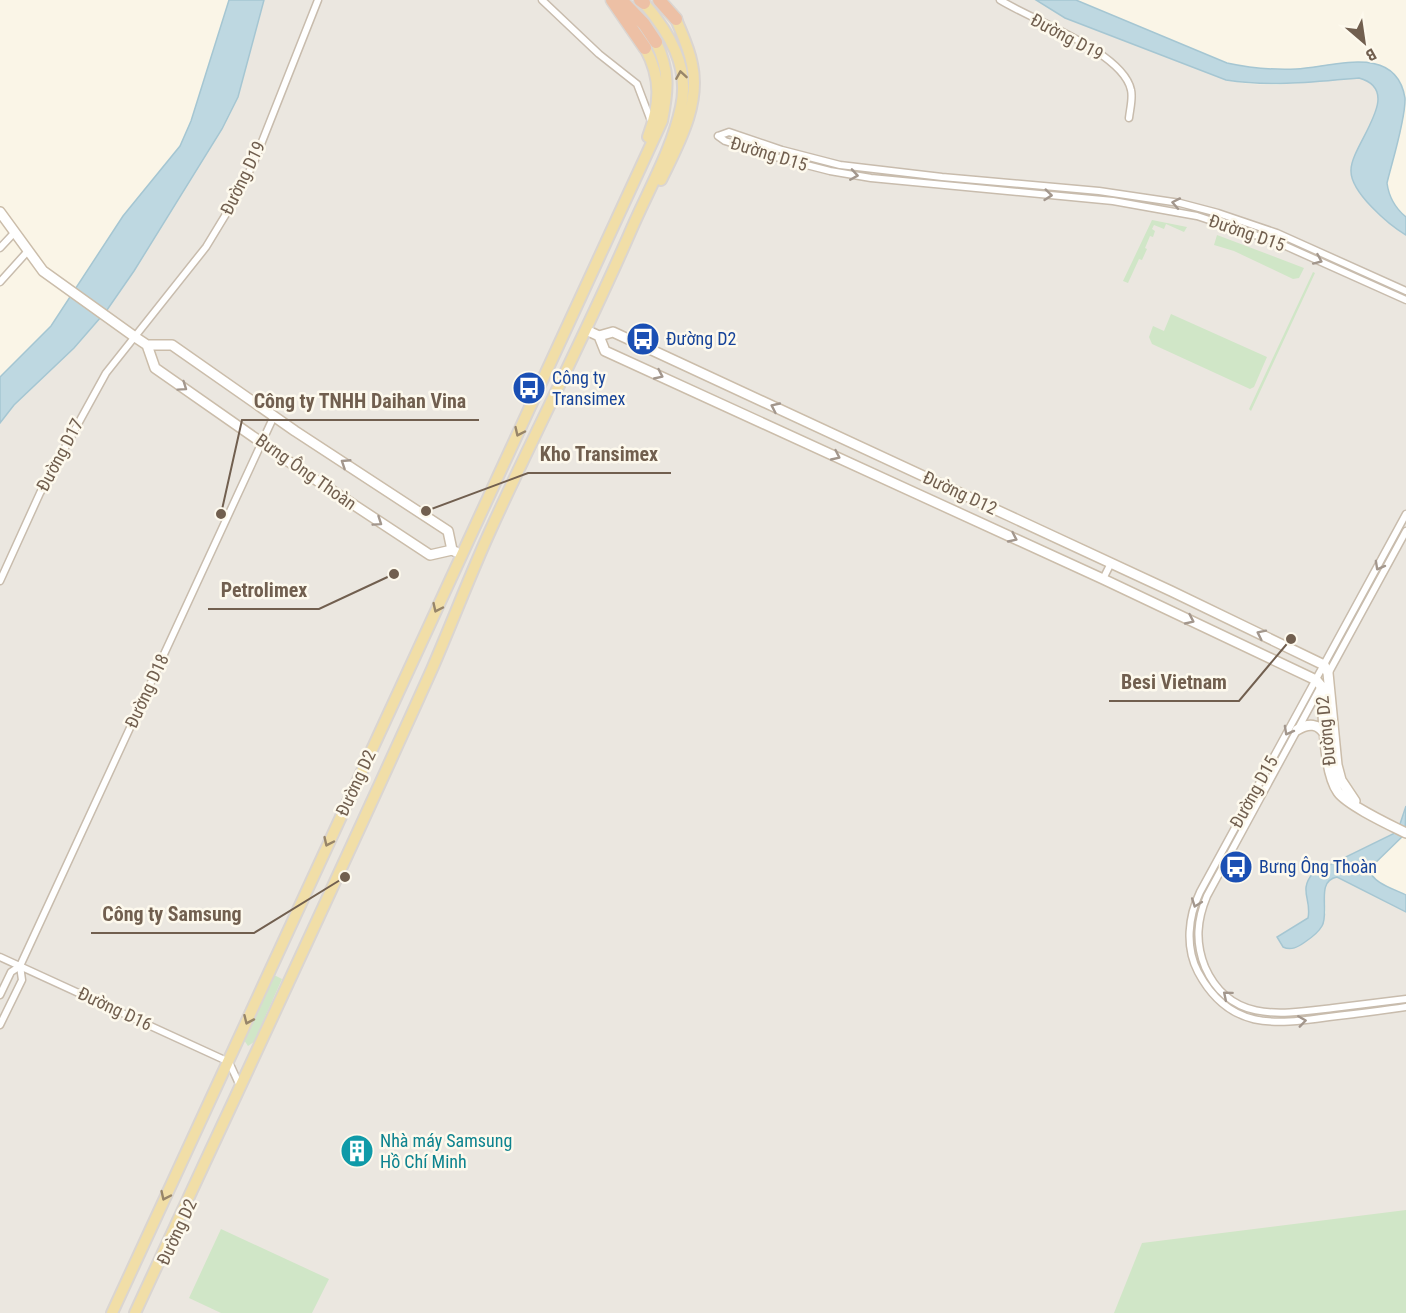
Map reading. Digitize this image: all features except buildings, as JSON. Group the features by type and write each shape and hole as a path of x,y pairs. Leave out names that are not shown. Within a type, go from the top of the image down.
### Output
{"highway":[{"path":"612,0 651,45"},
{"path":"621,0 644,24 651,45"},
{"path":"659,0 676,19"}],"main road":[{"name":"Đường D2","path":"135,1312 256,1055 440,650 447,644 458,619 456,612 476,562 595,312 665,155 682,105 683,76 677,53 669,36 642,2"},
{"name":"Đường D2","path":"595,312 607,298 685,129 694,87 693,66 676,19"},
{"name":"Đường D2","path":"587,277 644,147 658,105 658,88 651,45"},
{"name":"Đường D2","path":"112,1313 229,1062 457,552 568,321 579,304 579,291 662,121 667,97 667,74 664,58 651,45"},
{"path":"568,321 586,330"},
{"path":"457,552 476,562"},
{"name":"Đường D2","path":"106,1313 124,1273 136,1263"}],"street":[{"name":"Đường D19","path":"135,337 206,247 237,196 254,162 318,0"},
{"path":"542,0 599,54 637,84 652,124"},
{"name":"Đường D19","path":"1000,0 1110,60 1128,81 1131,92 1129,118"},
{"name":"Đường D15","path":"1406,291 1277,233 1180,203 1099,191 840,165 792,153 729,132 718,136 725,141 779,158 830,171 871,178 1113,201 1197,216 1279,243 1406,300"},
{"name":"Bưng Ông Thoàn","path":"0,212 27,252 43,270 66,288 147,345 172,345 274,416 448,531 457,552 430,555 298,468 155,368 147,345"},
{"path":"0,248 14,233"},
{"path":"0,282 27,252"},
{"name":"Đường D12","path":"586,330 599,336 613,332 1111,563 1326,669"},
{"name":"Đường D12","path":"599,336 605,351 1103,579 1319,683"},
{"name":"Đường D17","path":"0,581 69,436 106,373 135,337"},
{"name":"Đường D18","path":"0,995 11,972 20,966 274,416"},
{"name":"Đường D15","path":"1406,514 1297,730 1207,896 1198,927 1201,955 1208,972 1225,994 1242,1006 1261,1012 1283,1014 1406,999"},
{"name":"Đường D15","path":"1326,669 1406,531"},
{"path":"1103,579 1111,563"},
{"name":"Đường D2","path":"1326,669 1339,773 1348,793 1360,807"},
{"name":"Đường D15","path":"1319,683 1196,901 1190,928 1195,966 1210,990 1224,1004 1249,1018 1269,1022 1289,1023 1406,1007"},
{"name":"Đường D2","path":"1319,683 1328,765 1335,785 1343,796 1406,833"},
{"path":"1297,730 1309,725 1317,726 1322,729 1326,740"},
{"name":"Đường D16","path":"0,957 229,1062"},
{"name":"Đường D18","path":"0,1025 22,980 20,966"},
{"path":"1372,1003 1373,1011"},
{"path":"229,1062 241,1087"}],"shaded area":[{"path":"264,0 1036,0 1065,18 1226,80 1276,85 1359,78 1368,80 1376,87 1380,94 1381,104 1359,190 1381,217 1406,235 1406,806 1395,833 1313,873 1305,889 1308,918 1277,937 1287,949 1299,946 1326,913 1324,889 1327,881 1336,876 1406,912 1406,1313 0,1313 0,423 238,97"}],"green space":[{"path":"1152,220 1187,227 1184,232 1166,224 1164,229 1154,225 1153,237 1150,236 1142,260 1139,259 1128,283 1123,281"},
{"path":"1217,235 1304,268 1299,278 1293,279 1234,251 1214,245"},
{"path":"1313,272 1315,273 1251,411 1249,409"},
{"path":"1171,314 1267,357 1254,387 1250,389 1152,344 1149,337 1153,326 1164,331"},
{"path":"274,975 282,979 254,1042 248,1046 244,1040"},
{"path":"1406,1210 1406,1313 1114,1313 1142,1243"},
{"path":"221,1229 329,1279 312,1313 221,1313 189,1298"}],"water":[{"path":"229,0 264,0 238,97 222,129 134,271 107,310 74,348 14,405 0,423 0,377 51,326 123,216 180,146 191,121"},
{"path":"1036,0 1076,0 1236,65 1287,69 1361,62 1376,64 1389,70 1399,81 1405,98 1405,107 1387,183 1393,202 1406,217 1406,235 1390,224 1363,198 1352,179 1353,159 1377,106 1378,94 1372,85 1359,78 1276,83 1226,80 1065,18"},
{"path":"1406,806 1405,834 1369,869 1379,882 1406,895 1406,912 1337,877 1326,884 1324,920 1320,929 1297,947 1289,949 1283,947 1277,937 1308,918 1306,885 1313,873 1395,833"}],"place":[{"name":"Đường D2","path":"643,339"},
{"name":"Công ty Transimex","path":"529,388"},
{"name":"Kho Transimex","path":"426,511"},
{"name":"Công ty TNHH Daihan Vina","path":"221,514"},
{"name":"Petrolimex","path":"394,574"},
{"name":"Besi Vietnam","path":"1291,639"},
{"name":"Bưng Ông Thoàn","path":"1236,867"},
{"name":"Công ty Samsung","path":"345,877"},
{"name":"Nhà máy Samsung Hồ Chí Minh","path":"357,1151"}]}
